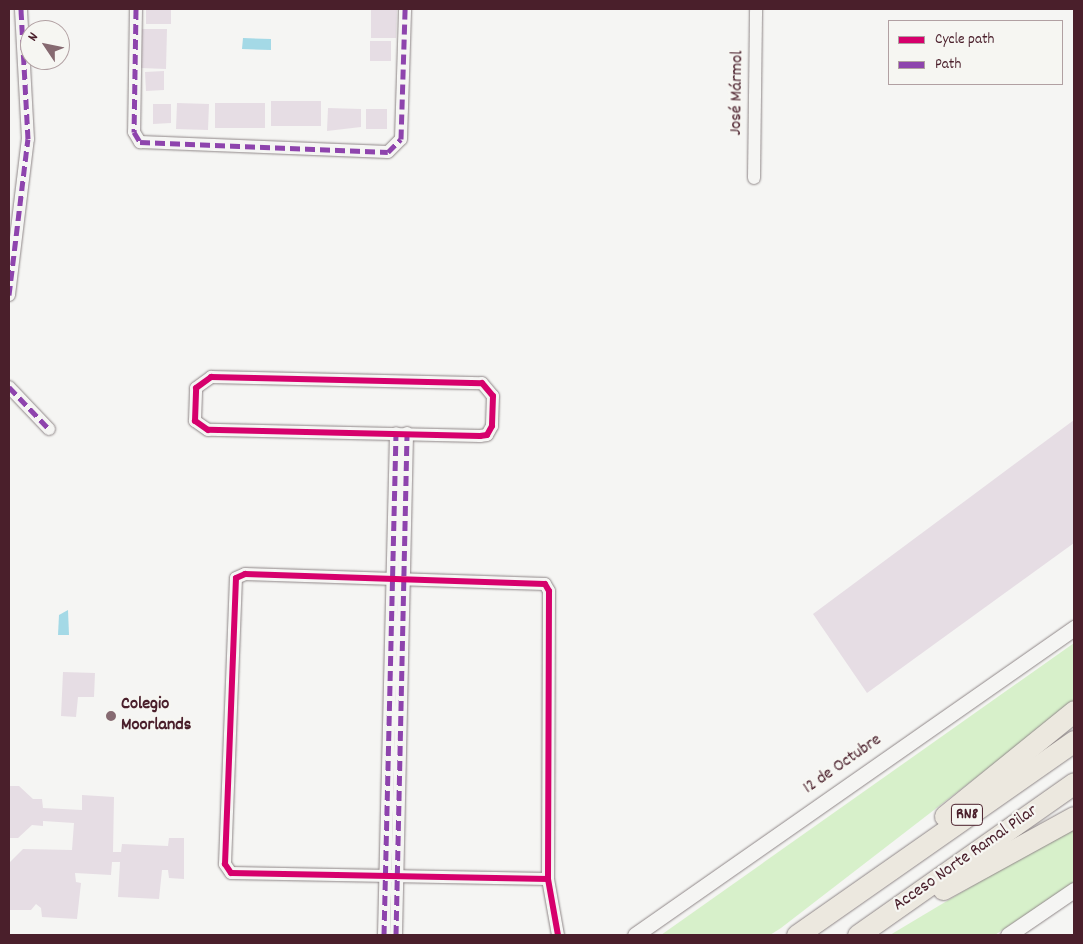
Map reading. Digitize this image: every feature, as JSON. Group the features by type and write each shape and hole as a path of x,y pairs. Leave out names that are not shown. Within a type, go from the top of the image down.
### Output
{"highway":[{"path":"860,890 1074,711"},
{"name":"Acceso Norte Ramal Pilar","path":"796,935 1074,740"},
{"name":"Acceso Norte Ramal Pilar","path":"860,934 1074,783"},
{"path":"860,934 1074,817"}],"street":[{"path":"9,295 28,139 21,9"},
{"path":"136,9 134,132 140,142 388,152 401,139 406,9"},
{"name":"José Mármol","path":"754,178 756,9"},
{"path":"211,377 482,383 491,390 492,426 487,435 402,433 208,430 195,420 196,388 211,377"},
{"path":"9,386 49,429"},
{"path":"396,935 392,877 402,433"},
{"path":"548,879 236,875 226,864 236,578 245,574 538,580 549,591 548,879 558,935"},
{"name":"12 de Octubre","path":"635,935 1074,628"},
{"path":"384,935 392,877"},
{"path":"1008,935 1074,890"}],"green space":[{"path":"1074,643 1074,702 781,928 770,935 661,935"},
{"path":"1074,825 1074,882 995,935 890,935"}],"water":[{"path":"243,38 271,39 271,50 242,49"},
{"path":"68,610 69,635 58,635 59,615"}],"building":[{"path":"146,9 171,9 171,24 146,24"},
{"path":"371,9 397,9 396,38 371,38"},
{"path":"142,29 167,29 166,69 141,68"},
{"path":"370,41 391,41 391,61 370,61"},
{"path":"164,71 164,90 146,91 145,72"},
{"path":"271,101 321,101 321,126 271,126"},
{"path":"177,103 209,104 208,130 176,129"},
{"path":"215,103 265,103 265,128 215,128"},
{"path":"153,104 171,104 171,123 153,124"},
{"path":"328,108 361,109 361,127 327,131"},
{"path":"366,109 387,109 387,129 366,129"},
{"path":"1074,420 1074,543 867,693 813,614"},
{"path":"63,672 95,673 94,697 78,697 76,717 61,716"},
{"path":"9,786 19,786 33,799 42,799 43,808 82,810 82,795 114,797 113,852 121,852 122,844 168,846 169,838 184,838 184,879 169,878 168,870 162,870 159,899 118,897 120,862 112,862 111,875 75,873 76,882 81,883 77,919 42,917 41,908 36,904 31,910 9,910 9,863 23,849 72,850 74,823 43,821 43,826 32,825 18,838 9,838"}],"marked path":[{"path":"9,295 28,139 21,9"},
{"path":"136,9 134,132 140,142 388,152 401,139 405,9"},
{"path":"9,387 49,429"},
{"path":"384,935 396,433"},
{"path":"396,935 407,433"}],"cycle path":[{"path":"211,377 482,383 493,396 492,426 487,435 480,436 208,430 195,421 196,388 211,377"},
{"path":"548,879 231,873 225,864 236,578 245,574 545,584 549,591 548,879 558,935"}],"place":[{"name":"Colegio Moorlands","path":"111,716"}]}
